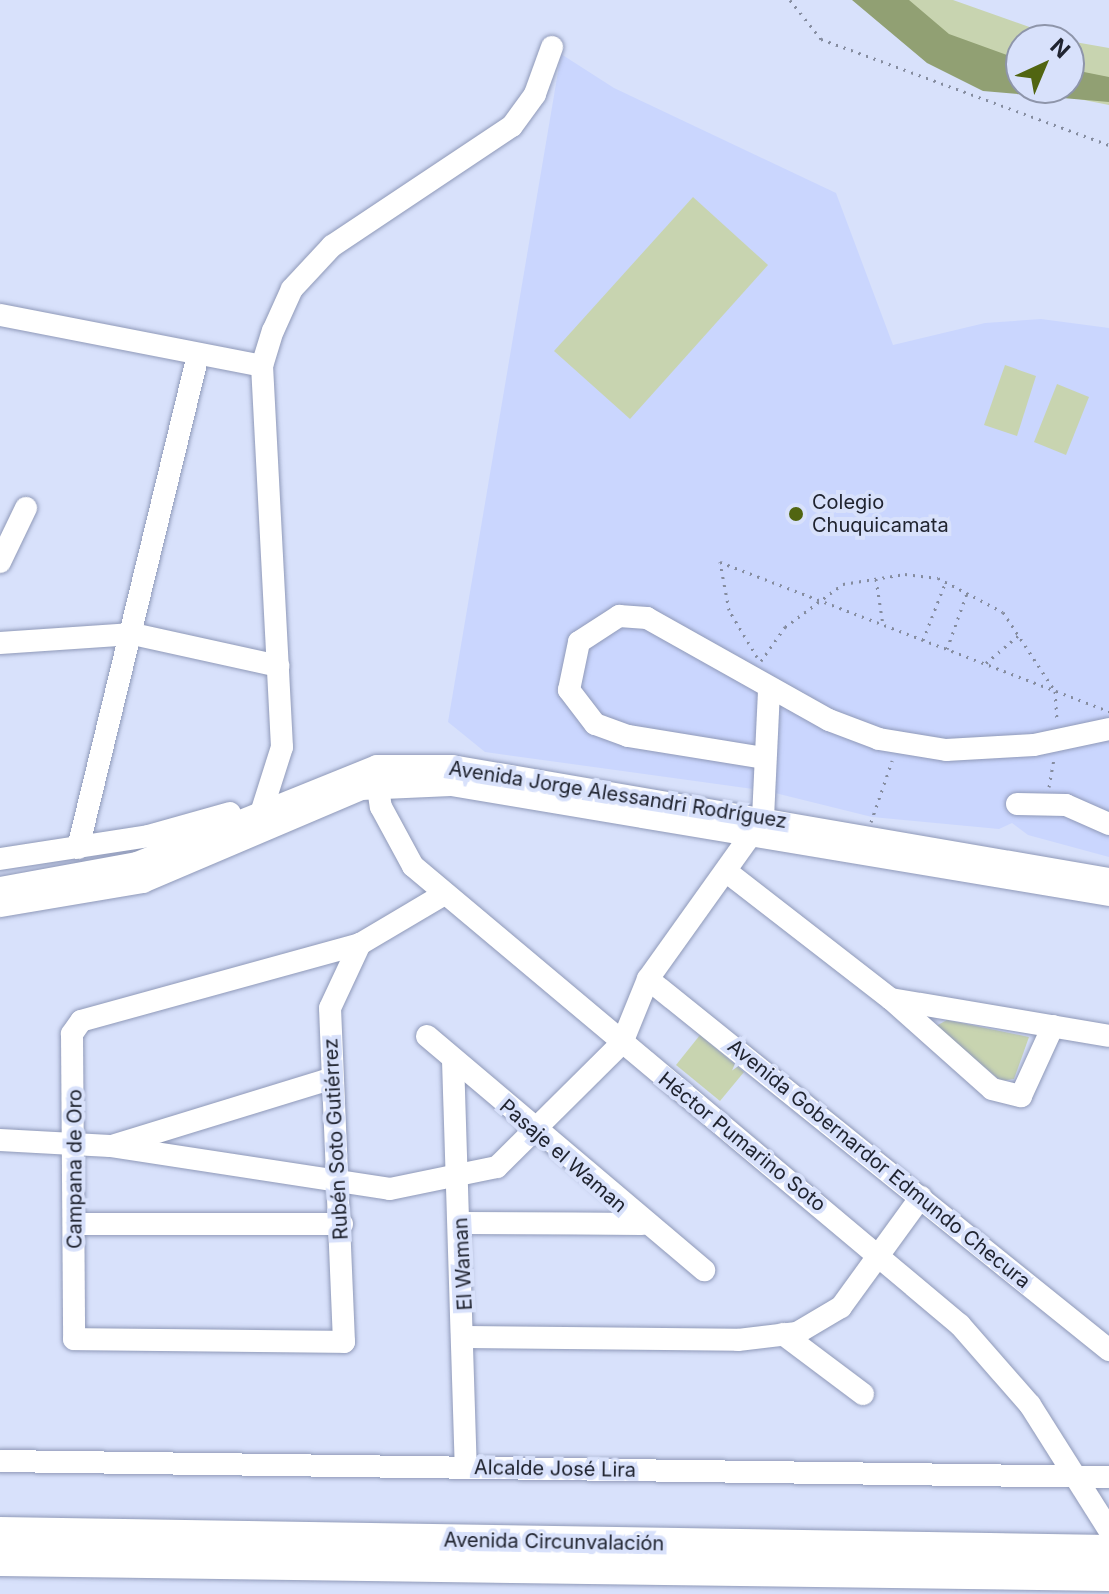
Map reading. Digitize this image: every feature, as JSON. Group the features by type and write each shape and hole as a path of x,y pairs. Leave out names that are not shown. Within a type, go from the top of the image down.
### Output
{"highway":[{"name":"Avenida Circunvalación","path":"0,1533 1109,1551"},
{"name":"Avenida Circunvalación","path":"0,1560 1109,1575"}],"street":[{"path":"0,859 78,848 193,824 266,803 282,747 262,366 292,289 332,246 512,126 535,94 552,47"},
{"path":"0,315 262,366"},
{"path":"78,848 198,355"},
{"path":"0,562 26,508"},
{"path":"764,758 628,736 595,724 569,690 579,642 619,616 676,631 761,677 829,720 900,742 946,750 1034,745 1109,729"},
{"path":"0,643 132,635 279,666"},
{"path":"0,1140 110,1146 339,1185 390,1189 457,1180 497,1167 537,1135 622,1043 648,979 727,872 747,835 763,818 761,677"},
{"name":"Avenida Jorge Alessandri Rodríguez","path":"0,888 137,863 266,803 376,777 452,766 868,837 1109,895"},
{"name":"Avenida Jorge Alessandri Rodríguez","path":"0,906 143,882 376,777 451,785 747,835 1009,870 1109,879"},
{"name":"Héctor Pumarino Soto","path":"376,777 413,866 443,895 883,1257 960,1325 1030,1405 1105,1523"},
{"path":"1017,804 1046,803 1109,824"},
{"path":"727,872 891,999 992,1089 1021,1096 1053,1026"},
{"path":"360,944 443,895"},
{"name":"Rubén Soto Gutiérrez","path":"344,1342 342,1224 329,1079 330,1008 360,944"},
{"name":"Campana de Oro","path":"344,1342 74,1339 77,1224 72,1034 81,1021 360,944"},
{"name":"Avenida Gobernardor Edmundo Checura","path":"648,979 1109,1350"},
{"path":"891,999 1109,1036"},
{"name":"Pasaje el Waman","path":"427,1036 642,1224 704,1270"},
{"name":"El Waman","path":"453,1060 466,1337 466,1468"},
{"path":"110,1146 329,1079"},
{"path":"466,1337 783,1334 841,1307 883,1257 921,1197"},
{"path":"462,1223 642,1224"},
{"path":"77,1224 342,1224"},
{"path":"783,1334 863,1394"},
{"name":"Alcalde José Lira","path":"0,1461 1109,1477"},
{"path":"1105,1523 1109,1490"}],"path":[{"path":"790,0 821,39 1109,145"},
{"path":"761,677 729,610 720,562 1109,711"},
{"path":"761,677 785,627 843,584 905,574 946,581 968,590 1020,634 1055,691 1058,740 1046,803"},
{"path":"876,579 883,625"},
{"path":"923,640 946,581"},
{"path":"947,649 968,590"},
{"path":"985,664 1020,634"},
{"path":"868,837 900,742"}],"shaded area":[{"path":"852,0 909,0 949,34 1005,54 1005,93 983,91 927,63"},
{"path":"867,0 953,0 1021,24 1005,24 1005,76"},
{"path":"1085,44 1109,48 1109,105 1085,100"},
{"name":"Colegio Chuquicamata","path":"561,54 614,88 836,193 893,345 985,323 1041,319 1109,328 1109,857 1028,835 1012,823 999,829 872,817 767,791 485,752 448,722"},
{"path":"1085,72 1109,77 1109,102 1085,100"},
{"path":"693,197 768,265 630,419 554,351"},
{"path":"1005,365 1036,376 1017,436 984,425"},
{"path":"1057,384 1089,397 1066,455 1034,442"},
{"path":"947,1020 1029,1037 1014,1079 1001,1081 936,1026"},
{"path":"700,1035 744,1072 720,1101 676,1065"}],"place":[{"name":"Colegio Chuquicamata","path":"796,514"}]}
